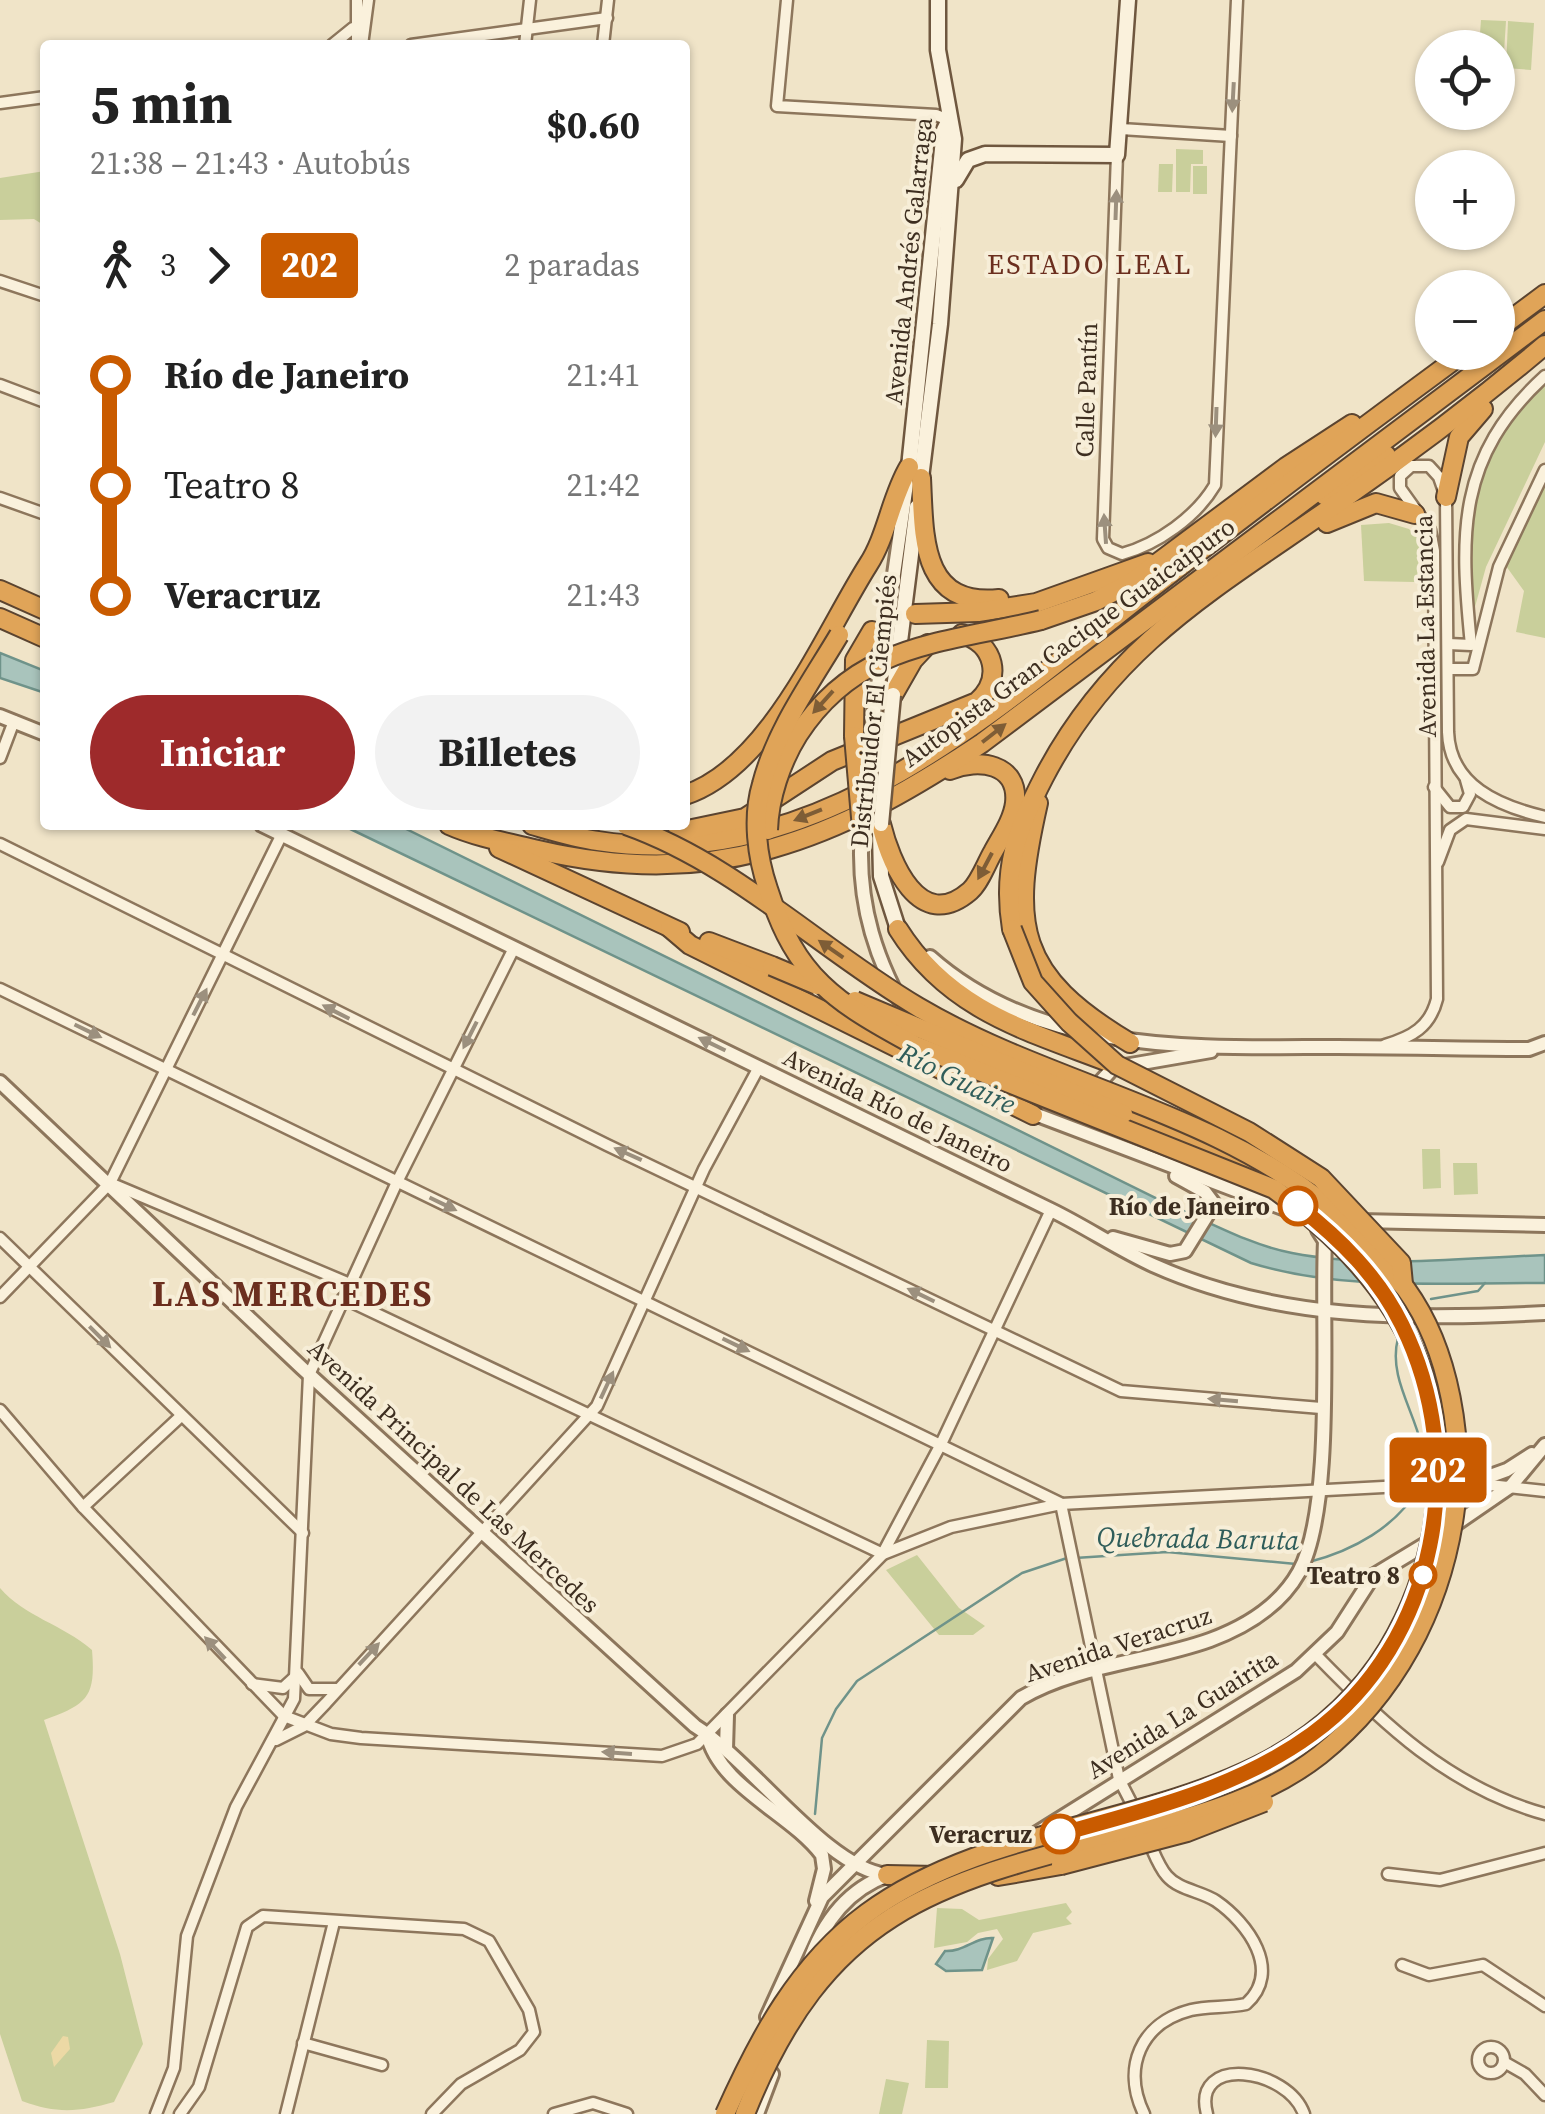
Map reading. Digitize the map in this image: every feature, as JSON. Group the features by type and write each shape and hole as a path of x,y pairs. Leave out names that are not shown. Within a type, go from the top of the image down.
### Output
{"highway":[{"path":"1515,316 1545,294"},
{"name":"Autopista Gran Cacique Guaicaipuro","path":"466,830 613,865 688,866 788,845 914,788 982,743 1545,320"},
{"path":"1117,1065 1033,982 1012,929 1008,886 1012,847 1044,778 1089,704 1139,646 1545,345"},
{"path":"795,957 772,871 768,816 782,766 826,696 894,654 1041,620 1115,592 1286,467 1438,370"},
{"name":"Autopista Gran Cacique Guaicaipuro","path":"553,830 598,841 695,844 761,832 874,788 931,755 1042,676 1442,370"},
{"path":"1271,523 1301,512 1491,380 1516,370"},
{"path":"1446,498 1459,437 1467,423 1513,382 1516,370"},
{"path":"690,792 726,773 758,740 868,565 895,491 915,472"},
{"path":"915,472 928,550 946,588 985,601 1069,590"},
{"path":"1290,537 1305,536 1368,504 1384,502 1415,514"},
{"path":"915,614 978,612 1036,603 1163,560"},
{"path":"868,565 868,577 781,734 760,788 757,818 763,875 795,957 860,1015 914,1045 1274,1188"},
{"path":"0,590 40,608"},
{"path":"2,620 40,636"},
{"path":"862,829 862,735 855,660 872,631"},
{"path":"594,830 631,836 699,831 745,818 832,762 975,704 991,684 991,660 970,637 942,636 916,656 893,695"},
{"path":"881,824 895,871 913,894 947,901 971,890 1013,813 1010,780 995,766 974,763 914,788"},
{"path":"1044,778 1022,878 1024,924 1030,944 1056,989 1086,1016 1130,1042"},
{"path":"459,830 670,928 772,966 1237,1163 1339,1240 1375,1280 1401,1322 1430,1395 1438,1460 1436,1508 1421,1582 1376,1668 1324,1724 1254,1769 1174,1802 982,1857 908,1889 868,1912 803,1974 760,2040 724,2114"},
{"path":"635,830 749,890 928,1013 1199,1132 1308,1191 1336,1214 1387,1272 1403,1284"},
{"path":"670,928 690,945 1032,1115"},
{"path":"888,1875 995,1877 1061,1866 1211,1824 1272,1797 1292,1774 1345,1733 1391,1680 1418,1634 1443,1574 1458,1478 1450,1397 1437,1349 1403,1284 1401,1263 1321,1178 1249,1132 1117,1065 1007,1022 946,988 922,967 898,928"},
{"path":"745,2114 793,2014 842,1959 904,1908 990,1870 1191,1817 1292,1774"},
{"path":"800,1998 859,1911 902,1885 953,1876"}],"main road":[{"name":"Avenida Andrés Galarraga","path":"915,472 951,196 954,139 938,50 938,0"},
{"name":"Calle Pantín","path":"1117,155 1128,0"},
{"name":"Avenida Andrés Galarraga","path":"915,472 944,130 949,120"},
{"path":"951,196 964,164 985,154 1117,155"},
{"name":"Distribuidor El Ciempiés","path":"898,928 882,876 881,824 915,472"}],"street":[{"path":"357,0 354,27 358,40"},
{"path":"360,40 368,0"},
{"path":"526,40 530,0"},
{"path":"604,40 608,0"},
{"path":"787,0 777,106 936,115 949,120"},
{"path":"1121,129 1231,136 1237,0"},
{"path":"444,40 607,18"},
{"path":"338,40 354,27"},
{"path":"0,103 40,99"},
{"name":"Calle Pantín","path":"1117,155 1102,539 1112,550 1128,552 1168,532 1204,504 1215,484 1231,136"},
{"path":"0,281 40,294"},
{"path":"1448,644 1470,645 1462,557 1474,480 1513,408 1545,376"},
{"path":"0,385 40,400"},
{"name":"Avenida La Estancia","path":"1375,1048 1417,1032 1433,1014 1438,966 1433,878 1434,551 1430,530 1400,488 1400,476 1411,466 1429,466 1436,472 1446,498 1448,747 1466,779"},
{"path":"1448,669 1473,668 1499,567 1545,470"},
{"name":"Distribuidor El Ciempiés","path":"862,735 915,472"},
{"path":"0,498 40,512"},
{"path":"0,716 40,732"},
{"path":"0,758 14,721"},
{"path":"1434,787 1450,807 1463,807 1470,794 1466,779"},
{"path":"1466,779 1497,802 1545,817"},
{"name":"Avenida La Estancia","path":"1433,878 1447,835 1460,822 1491,819 1545,829"},
{"name":"Distribuidor El Ciempiés","path":"862,829 860,882 866,919 884,973 908,1015 929,1043 1032,1115"},
{"name":"Avenida Río de Janeiro","path":"273,830 1052,1210 1152,1265 1200,1282 1323,1314 1541,1314"},
{"path":"0,1297 110,1183 282,834"},
{"path":"0,844 607,1145 698,1185 1121,1391 1321,1408"},
{"path":"898,928 959,981 1013,1011 1130,1042 1243,1047 1545,1046"},
{"path":"156,2114 174,2068 187,1936 236,1807 294,1699 309,1375 397,1182 514,948"},
{"path":"0,989 1061,1504"},
{"path":"1147,1159 1101,1134 1094,1125 1090,1101 1099,1079 1114,1068 1243,1047"},
{"path":"275,1740 304,1726 590,1414 698,1185 759,1067"},
{"name":"Avenida Principal de Las Mercedes","path":"0,1082 309,1375 854,1866 888,1875"},
{"path":"1032,1115 1301,1215 1359,1221 1545,1225"},
{"path":"1104,1237 1170,1254 1185,1251 1214,1204 1166,1167"},
{"path":"110,1183 200,1217 350,1284"},
{"path":"0,1410 84,1507 247,1682 284,1716 304,1726 361,1738 662,1756 684,1751 707,1733 883,1554 941,1444 1052,1210"},
{"path":"1301,1215 1330,1242"},
{"path":"1323,1314 1330,1242 1344,1224 1359,1221"},
{"path":"0,1238 304,1533"},
{"path":"1323,1314 1330,1242"},
{"path":"344,1298 883,1554 951,1527 1061,1504 1471,1482 1545,1491"},
{"name":"Avenida Veracruz","path":"814,1908 1021,1698 1038,1688 1182,1650 1244,1626 1276,1600 1299,1572 1309,1549 1319,1490 1323,1314"},
{"path":"84,1507 182,1416"},
{"path":"1471,1482 1508,1470 1545,1444"},
{"name":"Avenida La Guairita","path":"888,1875 946,1864 1036,1833 1246,1704 1316,1654 1337,1632 1373,1576 1511,1486 1545,1444"},
{"path":"1061,1504 1119,1779 1166,1875 1214,1900 1240,1922 1257,1948 1263,1970 1260,1989 1246,2004 1192,2010 1148,2034 1136,2053 1134,2072 1144,2114"},
{"path":"1316,1654 1414,1749 1483,1789 1545,1814"},
{"path":"297,1672 309,1689 337,1689"},
{"path":"247,1682 283,1688 297,1672"},
{"path":"726,1715 726,1748"},
{"name":"Avenida Principal de Las Mercedes","path":"707,1733 710,1748 731,1772 822,1855 824,1869 814,1908"},
{"path":"1388,1874 1440,1880 1545,1853"},
{"path":"757,2114 800,1998 808,1963 830,1919 862,1887 888,1875"},
{"path":"724,2114 757,2051 758,2034 814,1908"},
{"path":"180,2114 199,2087 251,1922 270,1916 464,1929 489,1940 529,2010 534,2032 520,2050 462,2084 432,2114"},
{"path":"286,2114 334,1922"},
{"path":"1402,1965 1429,1975 1483,1965 1545,2006"},
{"path":"304,2043 382,2064"},
{"path":"1504,2062 1525,2074 1545,2095"},
{"path":"1207,2114 1205,2096 1212,2085 1238,2073 1262,2076 1281,2085 1299,2102 1304,2114"},
{"path":"554,2114 594,2103 627,2114"}],"green space":[{"path":"1481,20 1506,21 1505,30 1480,30"},
{"path":"1508,21 1534,23 1531,70 1515,69 1515,30 1508,30"},
{"path":"1176,149 1203,150 1203,164 1191,164 1190,192 1176,192"},
{"path":"1159,164 1173,164 1172,192 1158,192"},
{"path":"1193,166 1207,166 1207,194 1193,194"},
{"path":"40,172 40,223 34,219 0,220 0,178"},
{"path":"1545,379 1545,442 1486,567 1473,614 1467,550 1479,488 1506,430"},
{"path":"1545,484 1545,638 1516,632 1524,591 1506,566"},
{"path":"1389,523 1409,529 1424,545 1423,576 1414,582 1364,581 1361,525"},
{"path":"1422,1149 1440,1149 1441,1188 1423,1189"},
{"path":"1453,1163 1477,1163 1478,1194 1454,1195"},
{"path":"917,1555 959,1608 985,1626 973,1635 939,1635 886,1570"},
{"path":"0,1588 21,1606 92,1650 92,1679 86,1697 44,1720 120,1954 143,2044 114,2102 90,2108 57,2110 22,2101 0,2034"},
{"path":"1066,1903 1072,1912 1066,1918 1072,1924 1033,1933 1017,1961 987,1970 988,1959 1003,1939 997,1929 978,1933 967,1942 934,1948 937,1908 962,1909 979,1920"},
{"path":"927,2040 949,2041 948,2088 925,2088"},
{"path":"886,2079 909,2083 902,2114 879,2114"}],"sand":[{"path":"63,2036 68,2037 70,2049 54,2067 51,2053"}],"water":[{"path":"0,653 40,669 40,691 0,678"},
{"name":"Río Guaire","path":"352,830 408,830 1245,1239 1292,1253 1354,1260 1545,1255 1545,1283 1360,1282 1251,1263"},
{"path":"993,1938 982,1970 946,1971 936,1964 945,1951"}],"waterway":[{"path":"1431,1299 1478,1291 1485,1283"},
{"name":"Quebrada Baruta","path":"1398,1338 1398,1374 1421,1444 1422,1480"},
{"name":"Quebrada Baruta","path":"1309,1562 1372,1535 1399,1514 1419,1487"},
{"name":"Quebrada Baruta","path":"1075,1558 1167,1552 1296,1564"},
{"name":"Quebrada Baruta","path":"815,1814 822,1738 836,1709 857,1681 1022,1573 1067,1558"}],"bus line":[{"name":"202","path":"1060,1834 1220,1786 1312,1734 1376,1668 1421,1582 1436,1508 1438,1460 1430,1395 1401,1322 1375,1280 1339,1240 1298,1206"}],"place":[{"name":"Río de Janeiro","path":"1298,1206"},
{"name":"Teatro 8","path":"1423,1575"},
{"name":"Veracruz","path":"1060,1834"}],"district":[{"name":"ESTADO LEAL","path":"1090,264"},
{"name":"LAS MERCEDES","path":"293,1294"}]}
